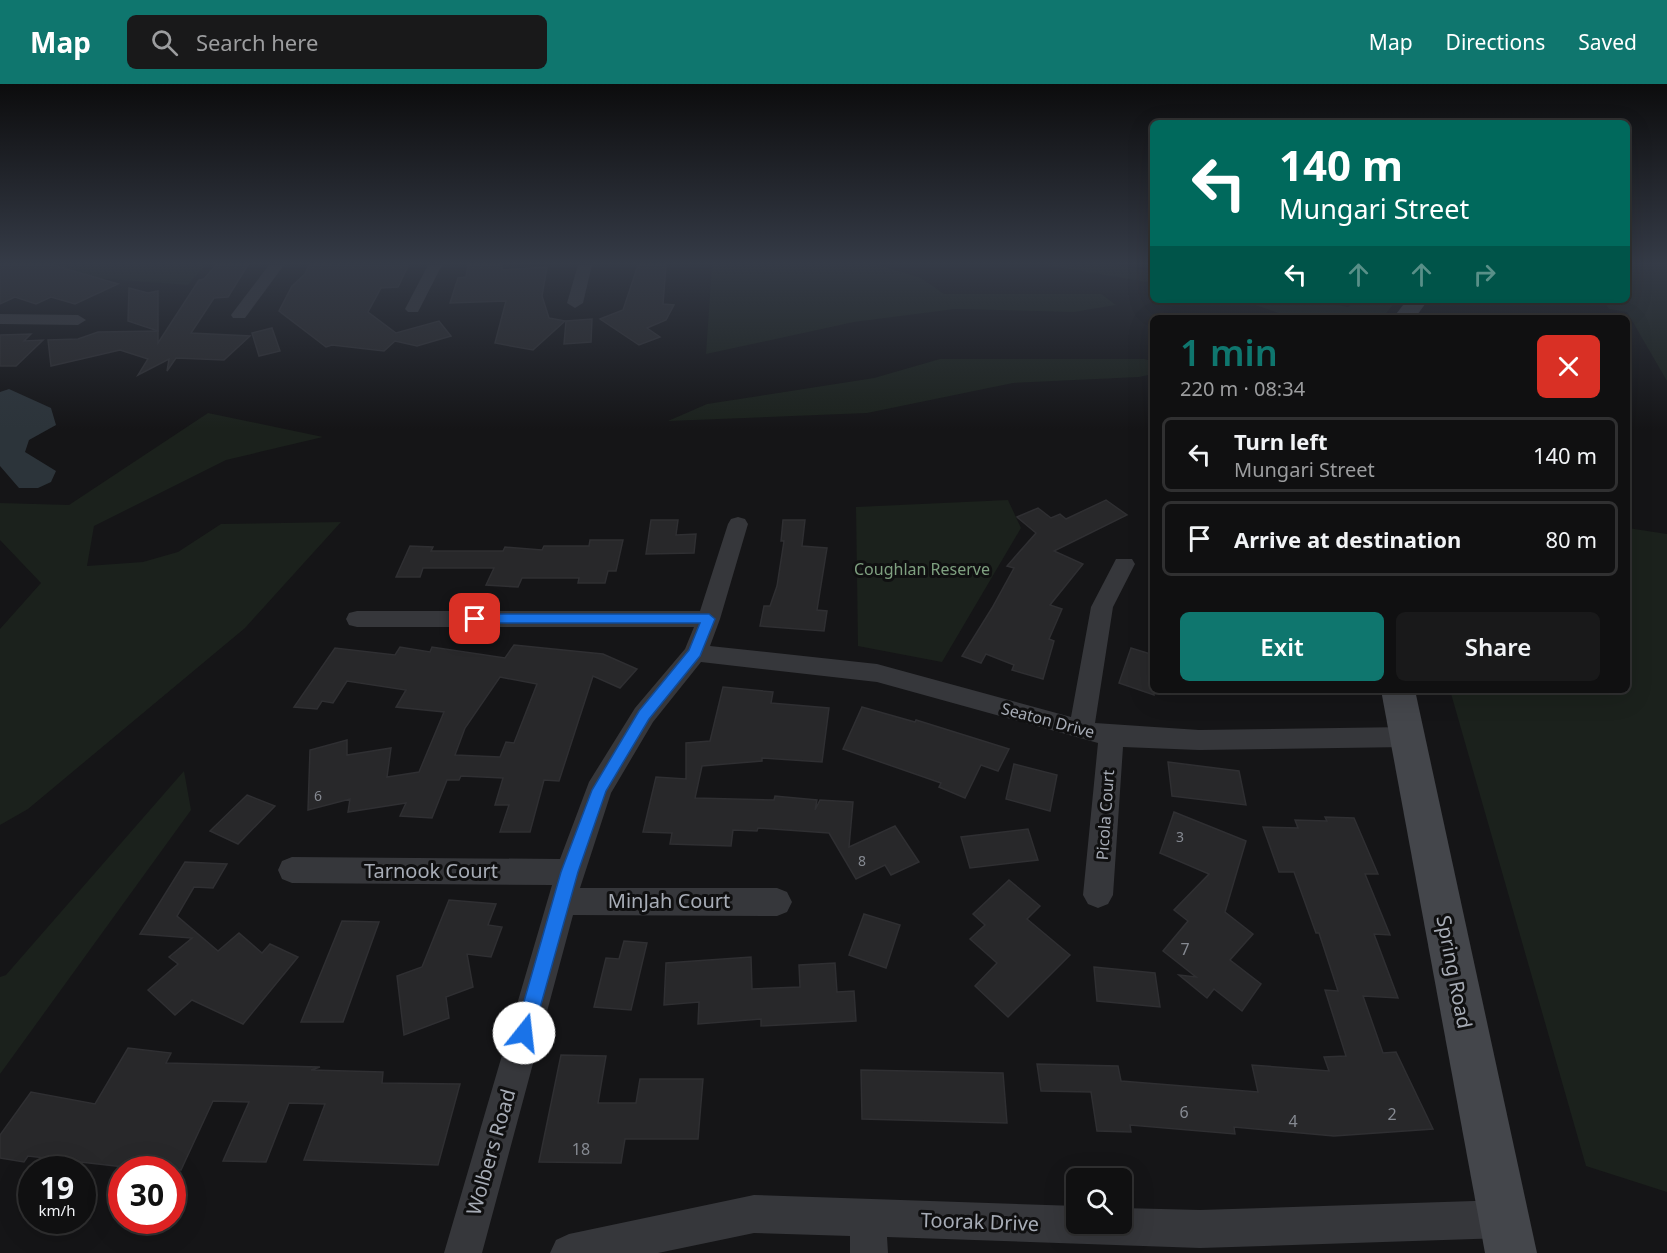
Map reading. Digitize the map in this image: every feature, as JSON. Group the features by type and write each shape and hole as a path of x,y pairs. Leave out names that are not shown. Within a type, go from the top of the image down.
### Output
{"main road":[{"name":"Spring Road","path":"1399,693 1507,1236"}],"street":[{"path":"43,320 78,320"},
{"name":"Wolbers Road","path":"463,1253 561,901 599,790 644,715 695,653 709,619 738,524"},
{"path":"1081,730 1102,607 1124,564"},
{"path":"357,618 709,619"},
{"name":"Seaton Drive","path":"695,653 877,673 1081,730 1111,736 1199,740 1407,737"},
{"name":"Picola Court","path":"1098,895 1111,736"},
{"name":"Tarnook Court","path":"292,870 570,872"},
{"name":"MinJah Court","path":"561,901 777,902"},
{"name":"Toorak Drive","path":"569,1253 754,1214 868,1236 1200,1229 1507,1236"}],"green space":[{"path":"708,320 873,320 854,322 706,354"},
{"path":"1631,320 1667,320 1667,381"},
{"path":"940,359 1150,360 1150,375 1139,377 1013,383 867,413 668,421 707,404 874,378"},
{"path":"208,413 323,437 226,460 94,526 87,566 143,562 178,552 221,524 341,522 245,628 28,809 0,825 0,629 41,583 0,540 0,503 69,505"},
{"name":"Coughlan Reserve","path":"1008,500 1021,528 942,662 858,646 856,507"},
{"path":"1630,528 1667,534 1667,1192 1586,1166 1451,693 1630,693"},
{"path":"184,771 191,810 0,1074 0,977 6,975"}],"shaded area":[{"path":"9,389 51,408 56,425 29,440 25,452 56,471 51,482 38,488 19,488 0,466 0,392"}],"building":[{"path":"158,320 158,331 128,321"},
{"path":"173,320 200,320 191,333 250,336 224,360 176,358 167,371 169,359 138,375 148,359 120,350 51,366 48,340 78,339 98,332 158,331 158,343"},
{"path":"290,320 378,320 396,333 439,321 451,336 417,346 395,341 384,351 332,345 326,347"},
{"path":"501,320 565,321 533,350 495,343"},
{"path":"592,320 591,342 564,344 566,321"},
{"path":"601,320 666,320 647,328 660,337 639,345"},
{"path":"272,328 280,351 259,356 252,333"},
{"path":"31,334 24,341 43,340 16,366 0,366 0,335"},
{"path":"1106,500 1127,515 1054,551 1083,564 1050,605 1062,609 1049,639 1054,641 1043,679 1012,670 1014,665 986,654 981,663 962,656 1014,568 1007,566 1036,533 1017,517 1038,508 1051,518 1060,514 1066,519"},
{"path":"651,520 678,520 676,535 696,534 694,553 646,554"},
{"path":"783,520 805,520 802,546 827,548 817,610 827,611 824,631 760,626 764,606 770,606 777,586 784,541 781,541"},
{"path":"590,540 623,540 616,571 608,571 605,583 578,583 579,578 522,578 518,587 486,585 494,568 423,568 420,577 396,577 410,546 433,547 431,551 503,551 505,547 542,550 544,546 589,546"},
{"path":"514,645 603,654 637,669 620,688 593,676 559,781 544,780 530,832 500,832 509,805 495,805 503,778 461,776 459,780 447,780 432,818 400,816 406,803 348,812 350,799 308,810 310,750 347,740 347,755 391,748 387,777 419,772 444,712 396,707 406,690 347,681 333,703 322,701 317,709 294,707 335,648 395,655 400,647 430,652 432,647 505,658","holes":["500,677 537,684 514,743 506,742 500,757 455,755 465,728"]},
{"path":"1131,648 1150,654 1150,693 1154,695 1119,683"},
{"path":"723,687 773,692 771,703 829,708 822,762 762,758 762,761 702,766 695,798 774,800 775,796 817,800 815,810 820,800 853,802 849,847 895,826 919,862 891,875 885,865 856,879 829,833 758,828 757,831 733,830 731,846 670,844 672,833 643,832 656,777 686,779 686,743 710,741"},
{"path":"862,707 915,722 916,720 1009,749 998,771 981,765 965,798 939,787 941,783 843,749"},
{"path":"1168,762 1239,771 1246,805 1172,796"},
{"path":"1014,764 1057,775 1050,811 1006,799"},
{"path":"247,795 275,806 238,844 210,831"},
{"path":"1174,812 1246,841 1225,912 1253,934 1230,960 1261,984 1242,1011 1214,989 1207,998 1179,975 1196,977 1163,951 1188,921 1174,910 1209,874 1160,853"},
{"path":"1325,817 1354,818 1378,874 1365,874 1390,935 1374,934 1398,998 1363,996 1383,1053 1396,1052 1433,1129 1334,1136 1234,1127 1235,1134 1130,1125 1131,1132 1097,1131 1091,1092 1041,1091 1037,1064 1118,1066 1121,1081 1258,1092 1252,1065 1329,1071 1324,1057 1346,1056 1325,990 1338,991 1319,933 1316,933 1294,872 1279,872 1263,827 1298,828 1295,820 1327,821"},
{"path":"1028,829 1038,860 970,868 961,837"},
{"path":"185,862 227,864 213,888 194,887 177,916 218,951 239,933 262,953 270,944 298,957 243,1024 192,1000 175,1015 148,990 178,964 169,957 192,938 140,934"},
{"path":"1009,880 1040,906 1027,919 1070,955 1008,1017 975,986 997,963 970,939 985,925 973,914"},
{"path":"449,900 496,904 488,925 502,927 491,957 467,954 473,987 446,997 449,1018 404,1035 397,976 422,967"},
{"path":"864,914 900,925 886,968 849,955"},
{"path":"342,921 379,922 343,1022 301,1022"},
{"path":"624,941 647,943 631,1010 594,1007 606,958 619,959"},
{"path":"751,957 752,989 800,987 799,965 835,963 837,992 854,991 856,1021 761,1026 761,1019 698,1024 699,1002 664,1005 666,963"},
{"path":"1094,967 1155,973 1160,1007 1097,1001"},
{"path":"128,1048 171,1053 166,1063 320,1067 311,1070 383,1072 382,1083 460,1084 438,1165 304,1160 325,1104 289,1103 266,1162 223,1161 249,1102 213,1101 186,1159 186,1156 108,1156 108,1165 96,1164 96,1156 18,1156 18,1161 0,1158 0,1135 31,1092 95,1104"},
{"path":"561,1055 606,1056 598,1103 636,1103 640,1079 703,1079 698,1139 625,1139 621,1163 539,1162"},
{"path":"861,1070 1003,1073 1007,1123 862,1119"}],"route":[{"path":"475,619 709,619 695,653 644,715 599,790 570,872 524,1033"}]}
